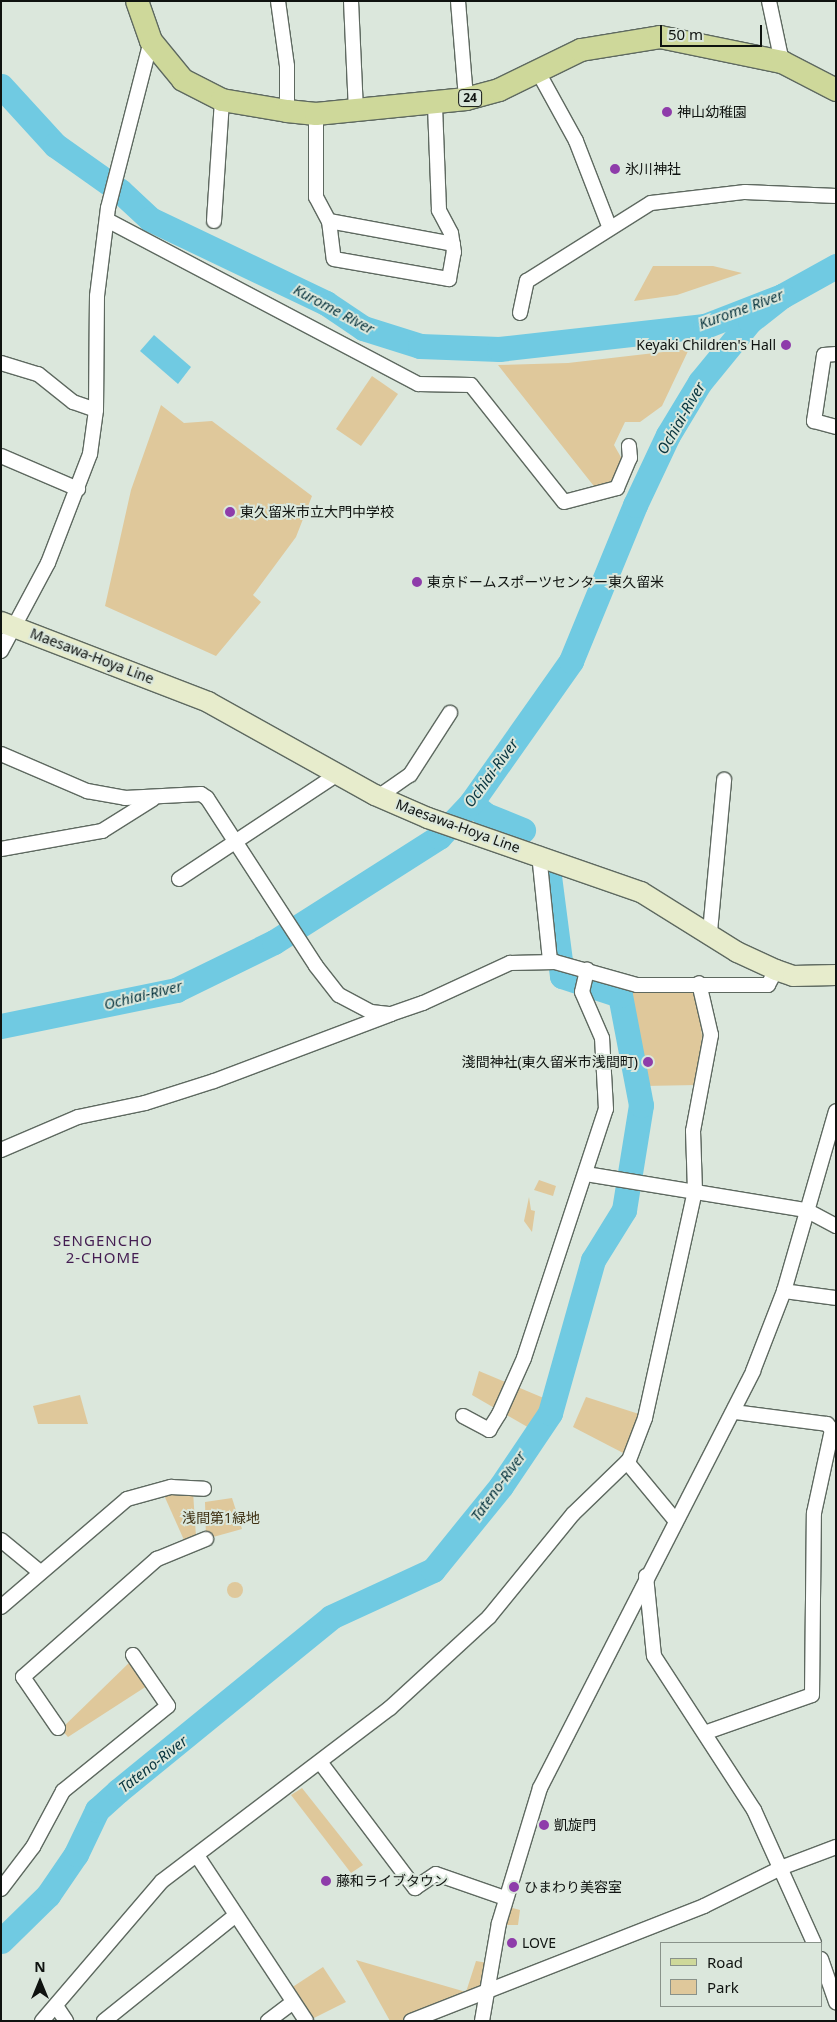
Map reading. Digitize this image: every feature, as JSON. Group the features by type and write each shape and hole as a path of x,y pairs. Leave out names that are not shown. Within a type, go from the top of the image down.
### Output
{"main road":[{"name":"24","path":"137,1 150,41 183,80 222,100 287,111 316,114 435,105 466,99 499,90 581,50 660,37 782,62 836,90"},
{"name":"Maesawa-Hoya Line","path":"8,624 208,702 378,797 428,818 539,854 641,892 776,970 793,976 836,975"}],"street":[{"path":"278,1 287,66 287,111"},
{"path":"352,1 356,111"},
{"path":"458,1 466,99"},
{"path":"769,1 782,62"},
{"path":"1,651 8,624 78,489 90,454 96,410 97,296 107,220 110,201 150,41"},
{"path":"537,70 576,141 609,226"},
{"path":"214,221 222,100"},
{"path":"316,114 316,197 329,221 334,259 449,279 453,244 439,210 435,105"},
{"path":"520,313 528,281 609,226 651,203 744,192 836,196"},
{"path":"107,220 418,384 471,385 564,502 617,488 630,458 629,446"},
{"path":"329,221 453,244"},
{"path":"836,354 824,354 814,421 836,427"},
{"path":"1,364 38,374 73,402 96,410"},
{"path":"1,456 78,489"},
{"path":"378,797 410,775 450,713"},
{"path":"1,754 87,791 153,799 201,794 233,840 304,951 339,995 371,1012 392,1014"},
{"path":"179,879 233,840 336,774"},
{"path":"710,932 724,780"},
{"path":"1,850 102,831 153,799"},
{"path":"539,854 552,961"},
{"path":"1,1150 78,1118 214,1081 423,1003 491,969 552,961 581,971 637,985 699,983 768,984 776,970"},
{"path":"463,1416 490,1430 499,1414 524,1358 586,1174 608,1095 602,1038 582,992 581,971"},
{"path":"42,2021 162,1882 198,1857 320,1762 369,1727 489,1617 573,1514 627,1462 645,1418 695,1191 693,1131 711,1035 699,983"},
{"path":"482,2021 505,1898 540,1788 646,1575 734,1412 784,1291 836,1112"},
{"path":"586,1174 636,1184 695,1191 806,1210 836,1226"},
{"path":"784,1291 836,1298"},
{"path":"707,1732 812,1695 814,1513 832,1430 827,1424 734,1412"},
{"path":"627,1462 675,1520"},
{"path":"2,1607 40,1572 127,1499 171,1487 204,1489"},
{"path":"58,1728 23,1677 157,1559 206,1539"},
{"path":"1,1540 40,1572"},
{"path":"646,1575 654,1656 707,1732 783,1867 814,1942"},
{"path":"1,1889 32,1847 63,1791 168,1706 133,1655"},
{"path":"320,1762 415,1888 436,1874 505,1898"},
{"path":"411,2021 704,1906 783,1867 836,1847"},
{"path":"198,1857 306,2021"},
{"path":"104,2021 236,1915"},
{"path":"822,1962 836,2002"},
{"path":"268,2021 293,2002"},
{"path":"56,2006 66,2021"}],"green space":[{"path":"653,266 713,266 742,273 677,295 634,301"},
{"path":"689,349 662,406 640,422 625,422 614,445 622,459 612,485 597,490 498,365 568,363"},
{"path":"372,376 398,394 361,446 336,429"},
{"path":"161,405 184,423 212,421 312,496 296,537 253,595 261,602 216,656 105,606 131,490"},
{"path":"622,986 691,989 697,994 702,1036 697,1085 644,1086"},
{"path":"539,1180 556,1186 553,1196 534,1190"},
{"path":"529,1197 531,1210 535,1211 532,1232 524,1221"},
{"path":"479,1371 546,1399 531,1429 472,1395"},
{"path":"80,1395 88,1424 38,1424 33,1406"},
{"path":"586,1397 639,1414 627,1455 573,1427"},
{"path":"193,1492 196,1536 184,1540 163,1493"},
{"name":"浅間第1緑地","path":"232,1498 242,1529 206,1539 205,1502"},
{"path":"235,1582 241,1584 243,1590 241,1596 235,1598 229,1596 227,1590 229,1584"},
{"path":"133,1659 150,1684 68,1737 61,1729"},
{"path":"302,1788 363,1865 351,1873 291,1795"},
{"path":"505,1906 520,1910 518,1925 500,1925 488,1991 411,2021 390,2021 356,1960 466,1992 476,1961 488,1963"},
{"path":"323,1967 346,2002 308,2021 288,1990"}],"water":[{"path":"154,335 191,367 178,384 140,351"}],"waterway":[{"name":"Kurome River","path":"1,86 55,145 120,191 150,219 326,303 363,328 420,346 499,349 705,326 782,296 836,266"},
{"name":"Ochiai-River","path":"1,1026 176,990 274,942 439,837 471,803 571,661 635,505 668,435 700,382 750,321 782,296"},
{"name":"Tateno-River","path":"471,803 486,815 523,830"},
{"name":"Tateno-River","path":"1,1941 48,1895 76,1854 97,1810 118,1791 331,1617 433,1570 501,1486 550,1413 593,1260 624,1210 641,1105 620,995 562,976 549,876"}],"place":[{"name":"神山幼稚園","path":"667,112"},
{"name":"氷川神社","path":"615,169"},
{"name":"Keyaki Children's Hall","path":"786,345"},
{"name":"東久留米市立大門中学校","path":"230,512"},
{"name":"東京ドームスポーツセンター東久留米","path":"417,582"},
{"name":"淺間神社(東久留米市浅間町)","path":"648,1062"},
{"name":"凱旋門","path":"544,1825"},
{"name":"藤和ライブタウン","path":"326,1881"},
{"name":"ひまわり美容室","path":"514,1887"},
{"name":"LOVE","path":"512,1943"}],"district":[{"name":"SENGENCHO 2-CHOME","path":"103,1248"}]}
